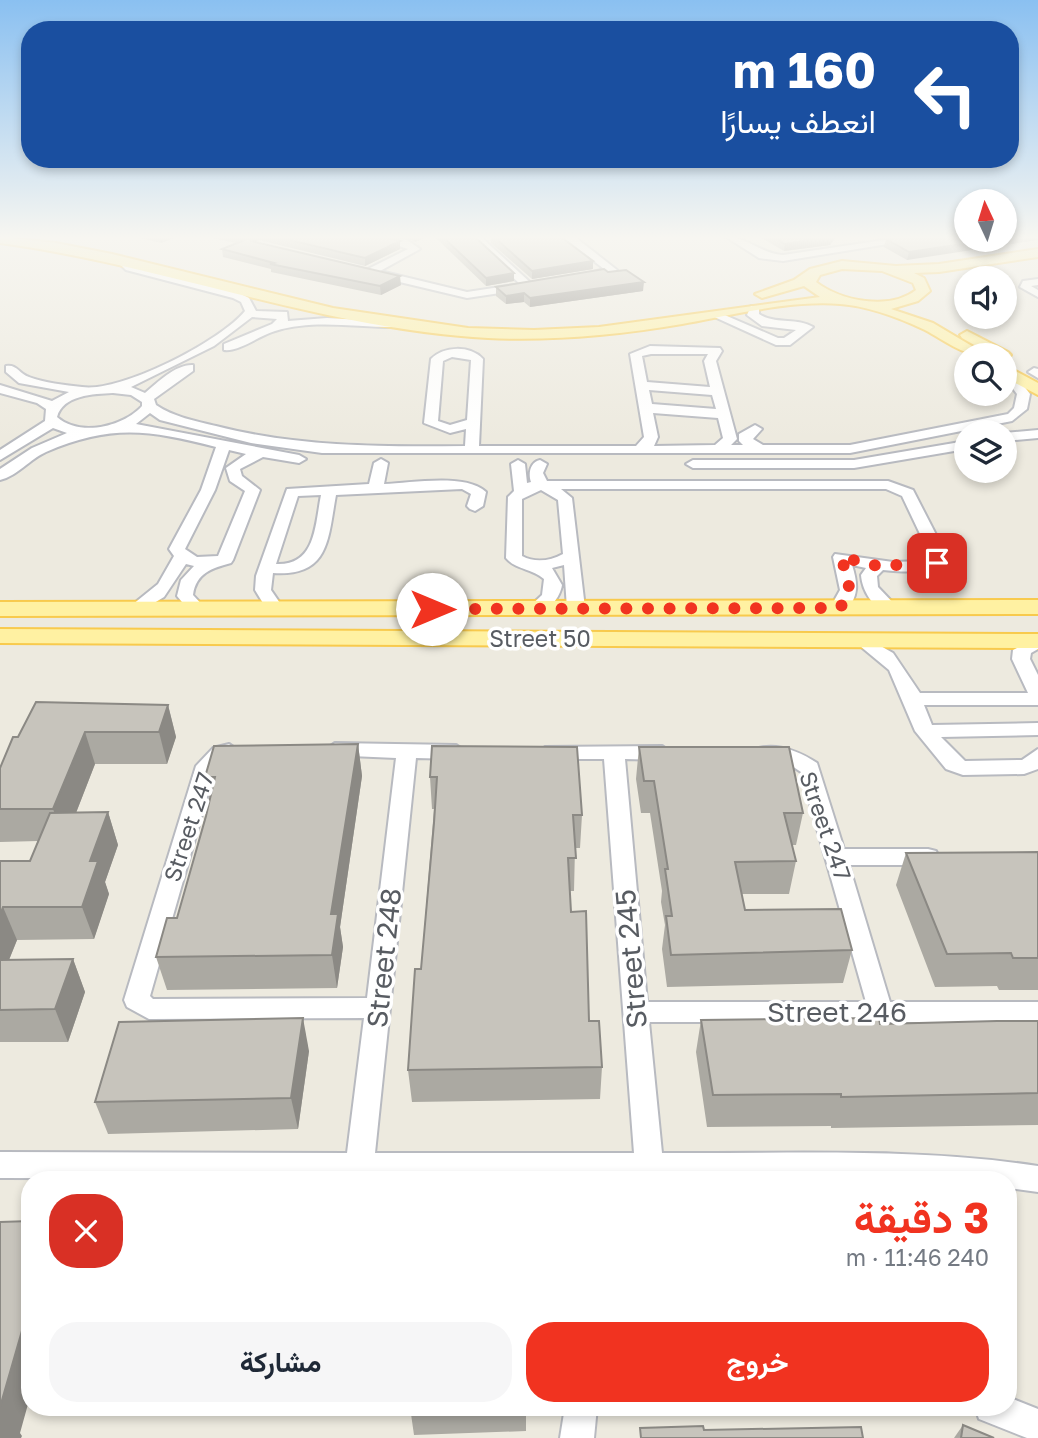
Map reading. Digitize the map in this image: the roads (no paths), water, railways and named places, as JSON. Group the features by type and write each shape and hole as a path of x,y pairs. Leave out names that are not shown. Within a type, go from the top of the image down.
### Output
{"main road":[{"path":"294,304 342,316 393,324 447,330 533,333 617,329 755,308 807,304"},
{"path":"357,304 419,315 526,321 613,317 696,304"},
{"path":"859,304 917,321 957,343"},
{"path":"924,304 934,316 974,343"},
{"path":"533,333 539,327 591,324 613,317"},
{"path":"1017,367 1037,374"},
{"path":"1017,373 1038,390"},
{"name":"Street 50","path":"1,609 1038,607"},
{"name":"Street 50","path":"0,636 1038,641"}],"street":[{"path":"248,304 250,314"},
{"path":"716,315 780,342 786,342 807,327 760,322 753,316 755,308"},
{"path":"113,389 149,375 238,327 250,314 283,314 283,320 278,324"},
{"path":"114,428 138,419 148,402 168,380 259,330 278,324 327,320 393,324"},
{"path":"638,451 651,440 636,356 638,352 716,351 710,361 730,439 718,451"},
{"path":"472,423 450,429 431,423 437,359 447,354 462,353 477,359 472,451"},
{"path":"10,369 13,375 23,380 89,391 134,391 165,417 285,445 355,450 718,451 755,460 850,449 1038,412"},
{"path":"1012,417 1020,409 1024,394 1017,383"},
{"path":"641,384 652,388 718,391"},
{"path":"0,389 46,401 53,415 66,428 86,431 114,428 155,430 258,454 381,463 540,464 755,460 865,463 954,447"},
{"path":"0,456 53,415 64,400 89,391"},
{"path":"646,408 724,414"},
{"path":"449,451 455,439 450,429"},
{"path":"755,429 746,434 746,441 755,460"},
{"path":"0,476 37,451 86,431"},
{"path":"209,562 182,556 177,549 208,489 223,447"},
{"path":"244,483 233,475 233,468 244,459 258,454"},
{"path":"375,490 381,463"},
{"path":"518,464 521,492"},
{"path":"540,464 536,478 565,498 568,557 573,570 576,608"},
{"path":"208,489 228,482 244,483"},
{"path":"568,557 557,563 532,564 522,563 514,558 515,497 521,492 543,485 835,484 888,485 908,493 940,558 929,566 878,566 841,557 850,586 848,597 839,608"},
{"path":"275,609 263,590 266,568 290,493 464,485 478,492 475,506"},
{"path":"565,498 591,485"},
{"path":"266,568 301,569 314,558 329,491"},
{"path":"136,609 158,596 169,583 182,556"},
{"path":"197,609 185,596 185,586 192,575 209,562"},
{"path":"532,564 547,571 555,582 556,590 549,601 536,609"},
{"path":"878,566 869,575 870,588 889,608"},
{"path":"863,641 891,658 900,670 925,731 953,764 963,768 1024,767 1032,764 1038,756"},
{"path":"912,699 1038,696 1033,677 1021,659 1022,650 1038,641"},
{"path":"925,731 1038,729"},
{"name":"Street 247","path":"254,749 220,753 206,766 136,1000 149,1009 379,1008"},
{"path":"309,750 476,752"},
{"name":"Street 248","path":"360,1163 407,751"},
{"path":"531,752 681,753"},
{"name":"Street 245","path":"614,753 649,1166"},
{"name":"Street 247","path":"749,753 791,756 810,768 881,1012"},
{"path":"837,857 944,857"},
{"name":"Street 246","path":"636,1012 1038,1012"},
{"path":"210,1171 360,1163 649,1166 795,1171"},
{"path":"0,1165 164,1171"},
{"path":"1017,1176 1038,1179"},
{"path":"577,1438 579,1416"},
{"path":"1013,1416 1038,1426"}],"lane":[{"path":"755,460 755,484"},
{"path":"209,562 225,560 253,489 244,483"}]}
